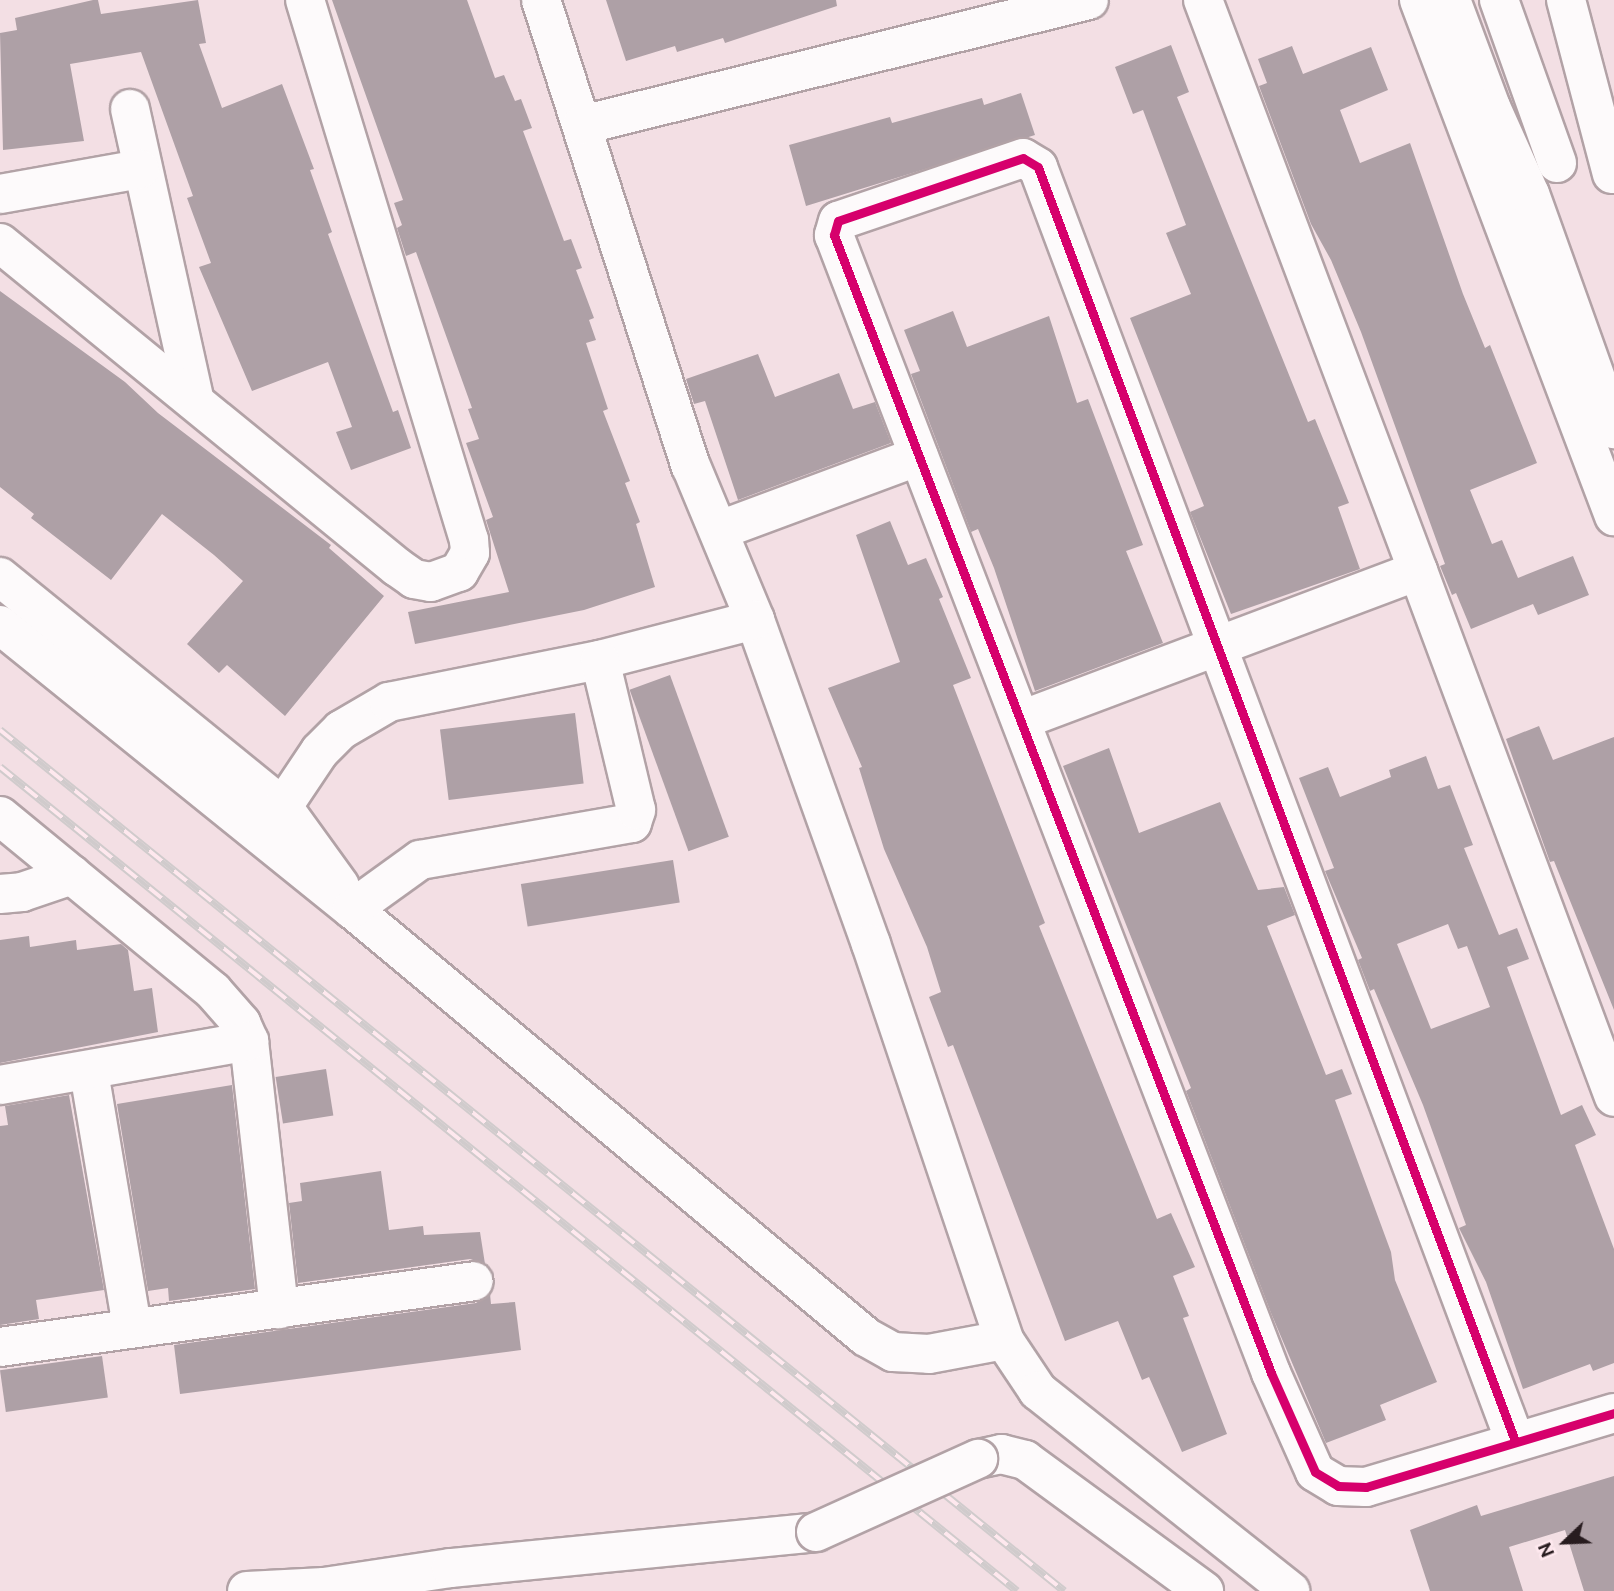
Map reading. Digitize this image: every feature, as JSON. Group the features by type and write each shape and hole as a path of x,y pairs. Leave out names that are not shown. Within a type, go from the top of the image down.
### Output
{"street":[{"path":"0,243 414,579 431,582 449,578 465,563 469,540 305,0"},
{"path":"541,0 691,466 720,530 755,620 871,944 1004,1340 1038,1391 1290,1591"},
{"path":"582,125 1089,0"},
{"path":"1203,0 1614,1097"},
{"path":"1419,0 1614,516"},
{"path":"1451,0 1486,95 1530,194 1614,429"},
{"path":"1499,0 1557,163"},
{"path":"1566,0 1612,174"},
{"path":"130,109 140,169 195,401"},
{"path":"1515,1441 1033,160 1023,158 838,221 834,229 919,456 1271,1373 1315,1472 1338,1486 1366,1488 1614,1413"},
{"path":"0,194 140,169"},
{"path":"720,530 919,456"},
{"path":"1021,720 1418,571"},
{"path":"0,577 97,656 273,822 352,909 866,1337 893,1352 929,1354 1004,1340"},
{"path":"273,822 320,751 341,730 389,702 600,660 755,620"},
{"path":"0,625 69,680 273,822"},
{"path":"69,680 97,656"},
{"path":"352,909 420,860 632,823 636,810 600,660"},
{"path":"0,816 213,991 241,1023 249,1041 279,1309"},
{"path":"0,894 22,892 72,875"},
{"path":"0,1085 89,1072 249,1041"},
{"path":"89,1072 132,1327"},
{"path":"0,1347 473,1281"},
{"path":"247,1591 816,1532 978,1459 1001,1454 1026,1460 1054,1478 1204,1591"}],"building":[{"path":"98,0 101,14 198,0 206,43 199,44 222,108 282,84 314,169 310,170 332,232 328,234 393,412 398,410 411,448 351,470 336,432 352,427 328,362 252,391 199,267 211,263 187,198 193,196 141,52 70,64 84,141 3,150 0,33 17,30 15,18"},
{"path":"332,0 467,0 495,78 504,75 515,101 521,99 532,128 523,131 564,241 571,239 582,268 576,270 594,318 589,320 596,340 586,343 608,409 603,411 630,481 625,483 640,522 636,524 655,587 584,610 415,644 408,612 509,592 486,520 493,517 466,443 479,439 468,409 472,408 416,252 406,256 397,228 402,225 394,203 403,200"},
{"path":"606,0 836,0 837,6 725,43 723,38 677,52 675,46 626,61"},
{"path":"1171,45 1189,92 1177,97 1308,422 1315,419 1349,503 1338,507 1360,569 1231,614 1190,512 1204,506 1130,318 1191,294 1166,233 1186,225 1143,110 1133,114 1115,67"},
{"path":"1292,46 1303,74 1371,47 1388,90 1340,110 1360,163 1410,143 1463,294 1485,348 1490,345 1537,463 1470,490 1492,544 1502,540 1518,578 1573,556 1589,595 1538,615 1533,604 1471,629 1456,593 1452,595 1440,566 1445,564 1361,332 1331,260 1311,224 1259,86 1267,83 1258,59"},
{"path":"1021,93 1035,135 806,206 789,145 890,117 892,123 982,98 984,105"},
{"path":"0,291 125,382 158,413 331,545 329,548 384,596 285,716 227,665 219,673 187,644 243,581 214,555 162,514 111,580 31,518 34,514 0,487"},
{"path":"953,311 967,347 1049,316 1077,403 1088,399 1143,545 1126,551 1163,643 1035,691 994,568 978,529 971,532 911,374 920,371 904,330"},
{"path":"758,354 775,397 839,373 853,409 875,402 891,443 738,500 705,401 694,404 686,379"},
{"path":"890,521 908,565 926,558 943,597 939,599 971,678 953,685 1045,923 1039,926 1157,1219 1171,1213 1195,1267 1173,1276 1189,1316 1183,1318 1227,1434 1182,1452 1149,1377 1142,1380 1118,1321 1065,1341 953,1045 948,1047 929,997 941,992 927,947 884,849 859,768 862,767 828,688 900,662 856,535"},
{"path":"670,675 729,837 688,851 630,690"},
{"path":"575,713 584,783 449,800 440,730"},
{"path":"1539,726 1553,760 1614,737 1614,1010 1554,861 1550,862 1506,739"},
{"path":"1109,748 1139,833 1220,802 1258,890 1284,887 1295,915 1267,926 1326,1075 1342,1069 1352,1094 1335,1100 1391,1252 1395,1280 1437,1382 1380,1405 1386,1420 1326,1443 1271,1313 1186,1091 1191,1088 1063,766"},
{"path":"1426,756 1438,789 1450,785 1473,845 1464,848 1499,935 1517,928 1529,959 1507,967 1561,1115 1582,1105 1596,1135 1575,1145 1614,1249 1614,1363 1593,1371 1590,1364 1523,1389 1486,1282 1459,1228 1466,1225 1423,1105 1374,989 1370,991 1358,960 1362,958 1325,871 1334,868 1299,778 1328,767 1340,797 1391,777 1389,770","holes":["1448,924 1458,949 1467,946 1490,1007 1431,1029 1397,944"]},
{"path":"673,860 680,902 528,927 521,884"},
{"path":"29,936 30,947 76,940 77,950 121,944 128,950 134,991 152,988 158,1032 0,1063 0,940"},
{"path":"326,1069 333,1115 283,1123 276,1077"},
{"path":"232,1085 255,1289 169,1301 168,1288 148,1291 117,1104"},
{"path":"69,1095 104,1290 36,1300 39,1319 0,1325 0,1126 8,1125 5,1106"},
{"path":"381,1171 389,1230 423,1226 424,1235 480,1232 485,1264 470,1259 298,1283 289,1203 302,1201 300,1183"},
{"path":"490,1294 491,1304 515,1302 521,1350 180,1394 174,1345 476,1303"},
{"path":"102,1356 108,1398 6,1412 0,1370"},
{"path":"1614,1476 1614,1591 1584,1591 1565,1530 1509,1547 1523,1591 1430,1591 1410,1530 1477,1505 1481,1516"}],"railway":[{"path":"0,730 1064,1591"},
{"path":"0,767 1017,1591"}],"cycle path":[{"path":"1515,1441 1038,167 1023,158 838,221 834,235 1271,1373 1315,1472 1338,1486 1366,1487 1614,1413"}]}
